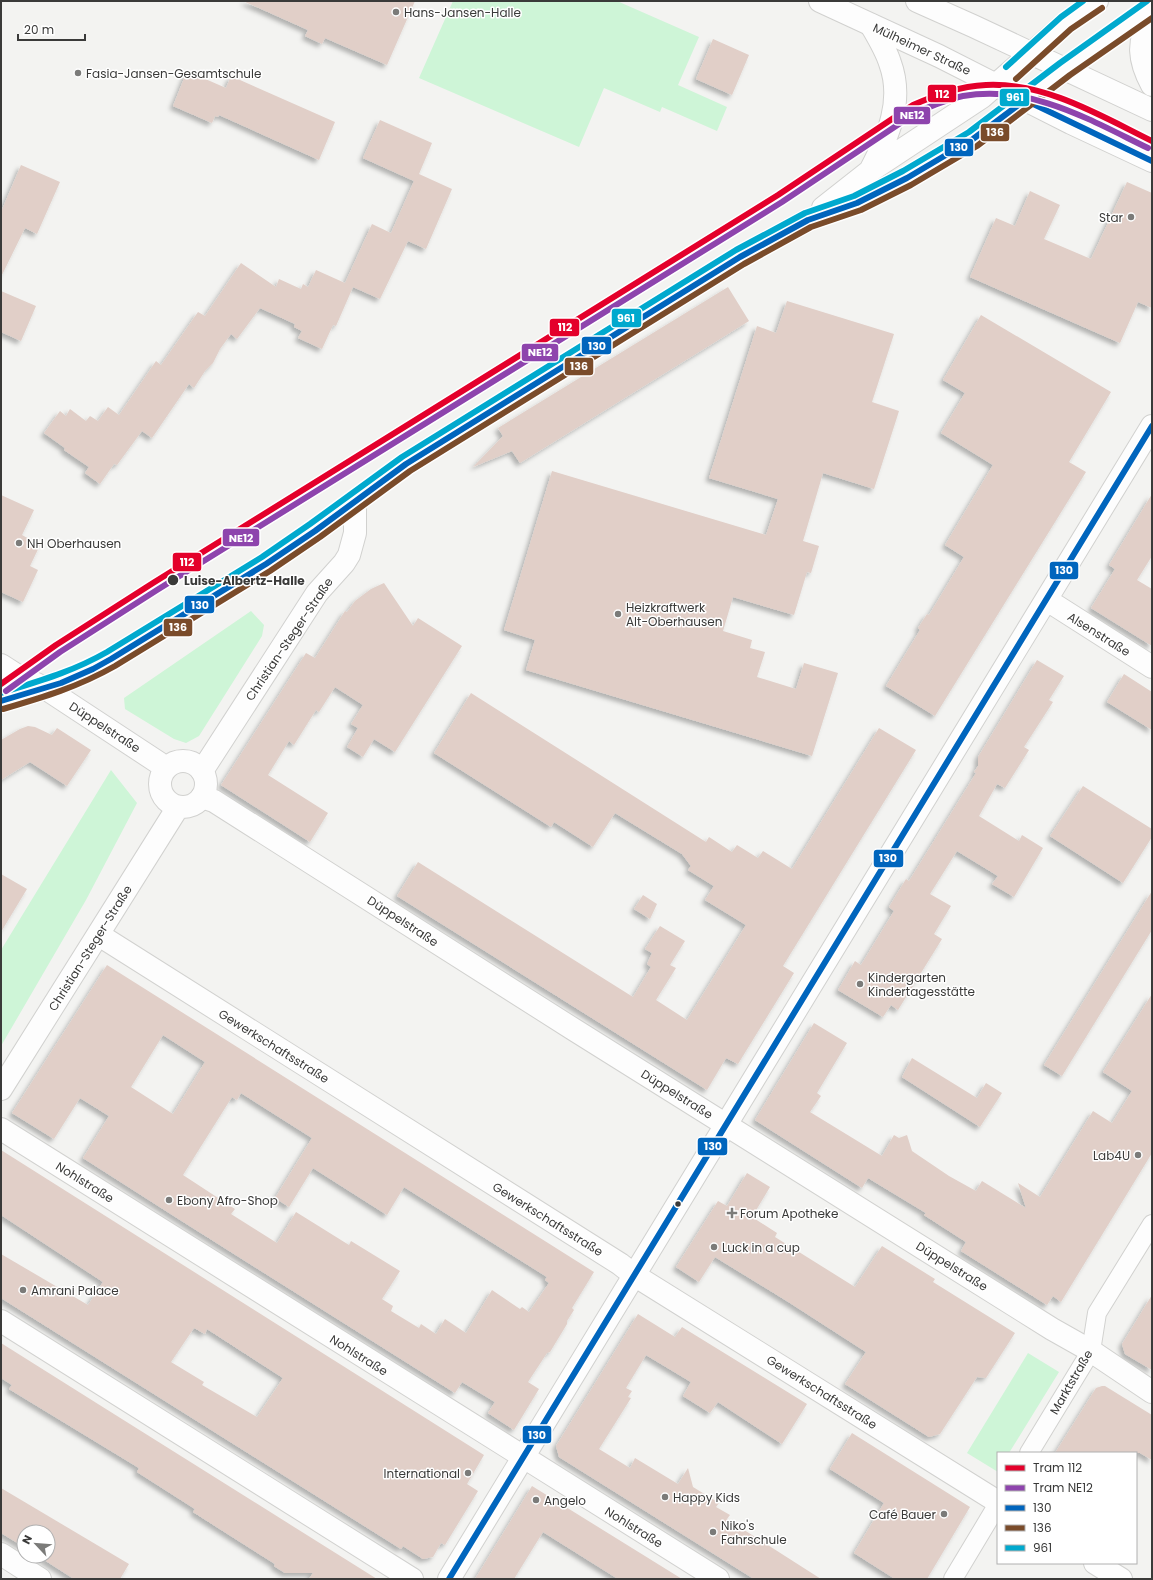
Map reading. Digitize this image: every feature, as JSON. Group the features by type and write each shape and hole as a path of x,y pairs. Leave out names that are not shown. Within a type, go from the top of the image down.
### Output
{"street":[{"name":"Mülheimer Straße","path":"820,1 997,85 1152,162"},
{"path":"917,1 1152,110"},
{"path":"808,220 870,171 960,112 997,85 1066,23 1097,1"},
{"path":"1,701 45,688 80,675 111,659 266,564 406,464 740,257 808,220 857,203 907,178 972,139 1065,69 1152,8"},
{"path":"1152,17 1143,34 1140,46 1143,64 1152,86"},
{"path":"870,171 880,152 893,117 897,88 890,62 871,25"},
{"path":"449,1579 1152,426"},
{"name":"Christian-Steger-Straße","path":"202,771 317,593 344,563 349,555 355,533 354,502"},
{"name":"Alsenstraße","path":"1047,600 1152,667"},
{"name":"Düppelstraße","path":"1,665 15,674 45,688 159,763 165,769"},
{"path":"184,761 193,764 202,771 206,784 205,791 202,797 192,806 178,807 168,802 161,792 160,780 165,769 173,763 184,761"},
{"name":"Düppelstraße","path":"202,797 214,801 573,1029 1052,1329 1091,1351 1152,1392"},
{"name":"Christian-Steger-Straße","path":"1,1089 178,807"},
{"name":"Gewerkschaftsstraße","path":"99,935 614,1260 634,1275 997,1502"},
{"name":"Nohlstraße","path":"1,1129 718,1579"},
{"name":"Marktstraße","path":"1030,1452 1091,1351 1097,1313 1152,1224"},
{"path":"1,1321 412,1579"},
{"path":"953,1579 997,1505"},
{"path":"1,1554 40,1579"},
{"path":"1097,1564 1121,1579"}],"green space":[{"path":"453,1 617,1 699,37 678,85 727,107 717,131 662,107 660,112 604,88 579,147 419,78"},
{"path":"251,611 264,625 262,636 199,736 186,743 174,739 125,709 124,698"},
{"path":"111,770 137,803 86,900 1,1046 1,950"},
{"path":"1028,1353 1059,1372 1010,1452 997,1452 997,1471 967,1453"}],"building":[{"path":"243,1 415,1 387,65 325,38 322,44 305,36 308,30"},
{"path":"713,39 749,55 732,95 696,79"},
{"path":"187,71 226,88 231,76 335,122 319,160 219,115 218,117 215,116 212,123 173,106"},
{"path":"380,120 432,143 419,174 452,189 426,249 408,241 380,299 353,287 336,326 333,325 322,349 298,338 302,331 294,327 295,324 260,308 237,339 231,334 220,349 213,363 205,371 194,388 189,384 152,438 142,431 117,465 114,464 100,484 85,473 89,467 64,450 65,448 44,433 60,411 66,416 70,409 86,421 90,416 98,421 108,407 119,415 156,361 161,365 198,312 205,316 241,263 276,287 279,279 301,289 303,284 308,287 316,270 345,283 372,224 391,233 414,181 363,158"},
{"path":"21,165 60,182 37,234 25,228 1,277 1,212"},
{"path":"1127,182 1152,193 1152,308 1138,302 1120,343 970,277 996,218 1015,226 1030,191 1060,205 1044,239 1091,259"},
{"path":"728,287 749,321 520,463 512,451 473,467 503,436 498,428"},
{"path":"1,291 36,306 21,341 1,332"},
{"path":"787,301 894,334 872,402 899,411 874,489 823,473 803,541 819,546 811,573 807,572 794,615 733,597 723,631 752,640 750,648 765,652 757,677 796,689 804,663 838,673 812,756 526,670 535,640 504,630 552,471 766,535 778,499 709,478 757,326 776,333"},
{"path":"981,315 1111,392 1069,462 1086,472 935,716 886,686 920,630 918,628 927,614 929,615 964,557 945,545 993,465 941,433 965,393 943,380"},
{"path":"1152,494 1152,556 1137,580 1152,589 1152,646 1091,608 1115,569 1109,565"},
{"name":"NH Oberhausen","path":"1,495 34,510 22,535 40,545 30,566 38,570 23,602 1,592"},
{"path":"384,583 413,626 418,618 462,646 395,752 374,739 363,757 347,747 358,728 351,724 363,705 335,687 319,712 316,710 294,745 289,741 268,775 328,813 310,842 221,785 306,653 315,658 345,611 347,612 355,601 371,589"},
{"path":"1037,660 1064,676 1049,700 1053,702 1024,747 1029,750 1005,788 997,784 979,816 1019,841 1022,835 1043,848 1014,897 992,884 998,876 957,851 930,894 951,906 934,934 942,939 898,1010 891,1005 883,1017 838,990 855,961 861,965 894,911 889,907 906,879 909,881 976,773 974,772 978,766 978,757"},
{"path":"1124,674 1152,692 1152,730 1107,702"},
{"path":"471,693 706,842 709,837 732,852 737,845 758,858 763,851 792,869 879,728 916,750 783,966 794,973 738,1064 726,1058 707,1090 397,896 418,862 633,997 651,967 647,964 652,953 645,949 660,926 685,941 670,965 676,968 656,1000 687,1020 746,925 705,900 714,886 688,870 691,866 682,854 615,813 593,847 554,822 551,827 434,753"},
{"path":"28,726 35,727 52,735 57,728 91,750 67,786 30,762 1,780 1,740"},
{"path":"1083,786 1152,829 1152,837 1123,883 1050,836"},
{"path":"1,874 27,889 1,932"},
{"path":"1152,891 1152,930 1062,1076 1044,1065"},
{"path":"643,895 657,904 650,919 634,909"},
{"path":"107,965 594,1272 572,1308 574,1310 567,1321 567,1324 550,1352 547,1353 528,1382 539,1389 514,1430 488,1413 495,1402 462,1382 455,1393 83,1158 109,1116 80,1098 54,1139 12,1113","holes":["163,1035 205,1062 173,1114 131,1087","241,1093 312,1138 275,1198 289,1207 313,1168 387,1215 404,1187 547,1277 545,1280 549,1283 529,1312 522,1307 520,1309 492,1290 466,1333 445,1319 436,1334 421,1324 419,1328 391,1311 393,1306 382,1299 400,1271 351,1241 349,1245 296,1212 277,1243 231,1214 235,1209 183,1175 232,1097 237,1100"]},
{"path":"1152,994 1152,1153 1061,1302 1053,1296 1047,1305 961,1251 966,1242 924,1215 926,1213 868,1178 862,1188 755,1120 814,1023 847,1043 817,1093 821,1096 810,1112 882,1156 894,1135 899,1138 907,1135 912,1151 949,1176 976,1191 982,1181 1026,1208 1018,1183 1040,1197 1093,1111 1112,1123 1132,1091 1103,1072"},
{"path":"912,1058 977,1098 986,1083 1002,1093 980,1127 902,1077"},
{"path":"1,1150 484,1455 467,1484 478,1491 445,1545 441,1543 433,1557 423,1559 403,1546 401,1549 1,1298 1,1254 88,1305 103,1282 1,1215","holes":["194,1328 205,1334 207,1329 283,1378 257,1417 202,1385 204,1382 171,1362"]},
{"path":"747,1173 770,1187 752,1217 777,1233 775,1237 855,1287 882,1246 935,1279 933,1282 1015,1333 986,1378 977,1377 940,1434 929,1437 845,1384 866,1352 790,1303 715,1257 699,1282 676,1267 718,1201 727,1206"},
{"path":"1152,1295 1152,1370 1125,1354 1122,1344"},
{"path":"638,1314 675,1337 682,1327 807,1404 782,1444 718,1402 710,1413 683,1396 691,1382 646,1355 626,1388 632,1391 628,1397 631,1398 599,1449 630,1468 635,1458 678,1484 688,1468 693,1487 719,1503 716,1507 730,1515 727,1519 821,1579 754,1579 559,1457 556,1446"},
{"path":"1,1343 377,1579 309,1579 313,1573 285,1573 274,1566 275,1564 193,1512 195,1509 137,1472 139,1468 9,1389 12,1385 1,1378"},
{"path":"1105,1386 1152,1415 1152,1460 1137,1452 1056,1452 1096,1388"},
{"path":"852,1433 970,1507 927,1579 895,1579 854,1553 884,1503 830,1469"},
{"path":"532,1486 682,1579 618,1579 543,1532 514,1579 475,1579"},
{"path":"1,1488 129,1564 120,1579 74,1579 51,1564 56,1564 56,1524 16,1524 16,1542 1,1533"}],"tram line":[{"name":"112","path":"1,684 56,645 153,583 778,195 913,105 939,95 967,87 986,85 1030,89 1072,102 1152,141"},
{"name":"NE12","path":"6,691 60,652 157,590 782,202 917,112 957,97 988,94 1012,95 1059,107 1104,126 1148,148"}],"transit line":[{"name":"961","path":"1006,67 1061,17 1083,1"},
{"name":"961","path":"1,693 68,671 107,652 262,557 402,457 736,250 805,213 854,196 903,171 969,132 1060,63 1147,1"},
{"name":"136","path":"1016,79 1071,29 1102,8"},
{"name":"136","path":"3,709 74,686 115,666 270,571 320,537 410,471 744,264 811,227 861,210 911,185 977,146 1070,75 1152,18"},
{"name":"130","path":"1,701 61,683 93,669 111,659 266,564 315,531 406,464 740,257 808,220 857,203 907,178 973,139 1025,100 1152,161"},
{"name":"130","path":"449,1579 1152,426"}],"place":[{"name":"Hans-Jansen-Halle","path":"396,12"},
{"name":"Fasia-Jansen-Gesamtschule","path":"78,73"},
{"name":"Star","path":"1131,217"},
{"name":"NH Oberhausen","path":"19,543"},
{"name":"Luise-Albertz-Halle","path":"173,580"},
{"name":"Heizkraftwerk Alt-Oberhausen","path":"618,614"},
{"name":"Kindergarten Kindertagesstätte","path":"860,984"},
{"name":"Lab4U","path":"1138,1155"},
{"name":"Ebony Afro-Shop","path":"169,1200"},
{"name":"Forum Apotheke","path":"732,1213"},
{"name":"Luck in a cup","path":"714,1247"},
{"name":"Amrani Palace","path":"23,1290"},
{"name":"International","path":"468,1473"},
{"name":"Happy Kids","path":"665,1497"},
{"name":"Angelo","path":"536,1500"},
{"name":"Café Bauer","path":"944,1514"},
{"name":"Niko's Fahrschule","path":"713,1532"}]}
